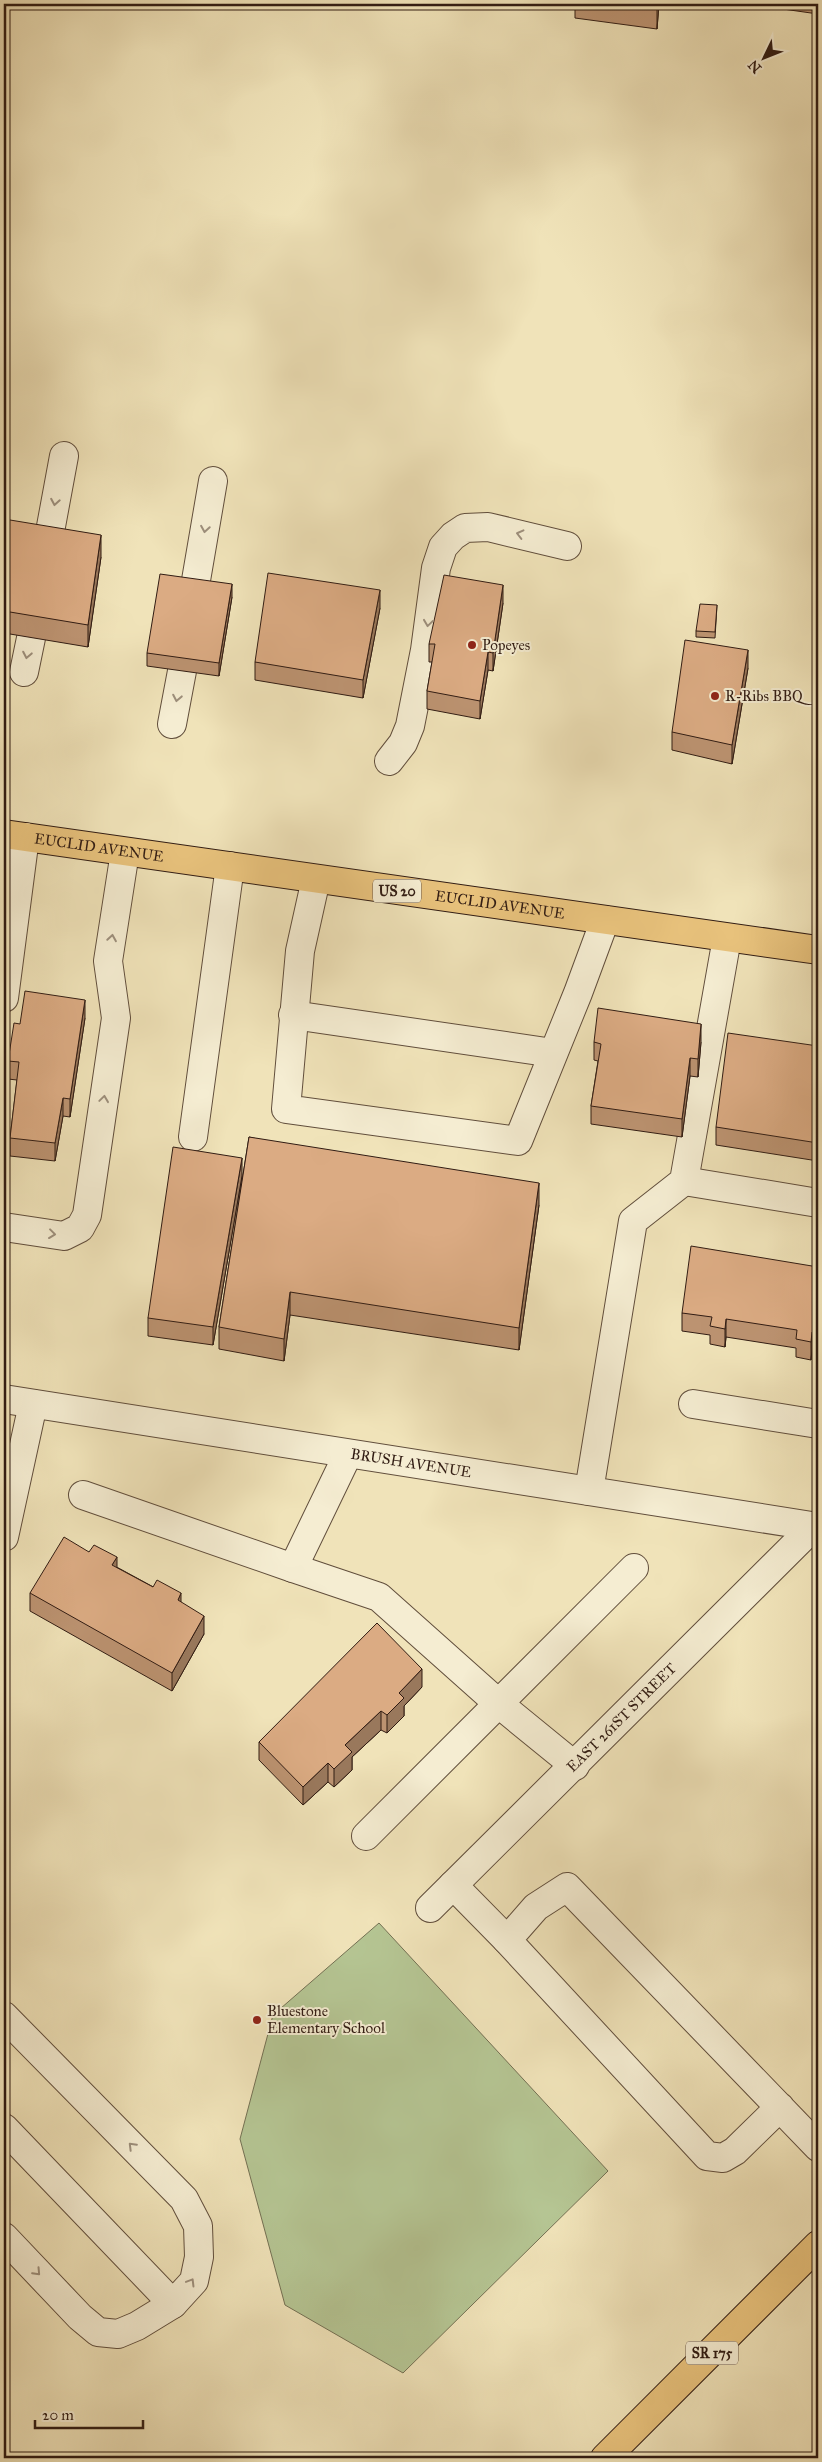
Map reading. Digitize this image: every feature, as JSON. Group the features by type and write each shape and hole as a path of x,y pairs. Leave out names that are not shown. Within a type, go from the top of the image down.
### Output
{"main road":[{"name":"EUCLID AVENUE","path":"14,836 818,950"},
{"name":"SR 175","path":"605,2458 818,2245"}],"street":[{"path":"47,548 64,456"},
{"path":"194,592 213,481"},
{"path":"389,761 403,743 410,726 425,650 436,568 443,547 453,536 465,528 488,527 567,546"},
{"path":"24,672 31,638"},
{"path":"172,724 182,671"},
{"path":"4,998 14,836"},
{"path":"4,1227 64,1236 80,1228 87,1215 116,1018 108,961 125,852"},
{"path":"193,1137 230,866"},
{"path":"316,879 300,950 286,1109 518,1141 605,920"},
{"path":"589,1491 633,1221 684,1181 726,938"},
{"path":"293,1015 553,1053"},
{"path":"684,1181 818,1203"},
{"name":"BRUSH AVENUE","path":"4,1399 816,1527"},
{"path":"4,1537 32,1404"},
{"path":"693,1404 818,1424"},
{"path":"293,1568 348,1454"},
{"path":"83,1495 379,1597 499,1704 574,1766"},
{"name":"EAST 261ST STREET","path":"430,1908 816,1527"},
{"path":"366,1836 634,1568"},
{"path":"453,1886 507,1940 707,2156 723,2158 736,2151 780,2107"},
{"path":"507,1940 536,1907 567,1887 818,2147"},
{"path":"4,2016 184,2199 198,2226 199,2257 194,2280 173,2304 137,2326 118,2334 98,2332 80,2317 4,2237"},
{"path":"4,2128 173,2304"}],"green space":[{"path":"379,1923 608,2171 403,2373 285,2305 240,2139 273,2015"}],"building":[{"path":"633,4 657,4 657,7"},
{"path":"4,519 101,535 88,625 4,611"},
{"path":"268,573 380,590 363,680 255,662"},
{"path":"160,574 232,584 219,663 147,653"},
{"path":"444,575 503,585 493,653 488,652 480,701 427,691 435,644 429,644"},
{"path":"700,604 717,605 715,632 696,631"},
{"path":"685,640 748,650 732,745 672,732"},
{"path":"25,991 85,1000 70,1099 63,1098 55,1143 10,1138 19,1062 8,1061 14,1023 20,1024"},
{"path":"598,1008 701,1024 698,1059 690,1058 682,1119 591,1106 601,1044 594,1042"},
{"path":"728,1033 818,1046 818,1143 716,1127"},
{"path":"249,1137 539,1183 519,1328 290,1292 284,1339 219,1327"},
{"path":"173,1147 242,1158 213,1327 148,1318"},
{"path":"691,1246 818,1267 818,1334 812,1332 811,1342 796,1339 797,1330 726,1319 725,1329 710,1326 712,1317 682,1313"},
{"path":"64,1537 89,1552 94,1545 117,1557 112,1565 153,1587 157,1580 181,1593 178,1600 204,1616 172,1673 30,1593"},
{"path":"377,1623 422,1669 399,1693 404,1698 387,1715 381,1711 345,1745 352,1752 334,1769 328,1763 303,1787 259,1742"}],"place":[{"name":"Popeyes","path":"472,645"},
{"name":"R-Ribs BBQ","path":"715,696"},
{"name":"Bluestone Elementary School","path":"257,2020"}]}
